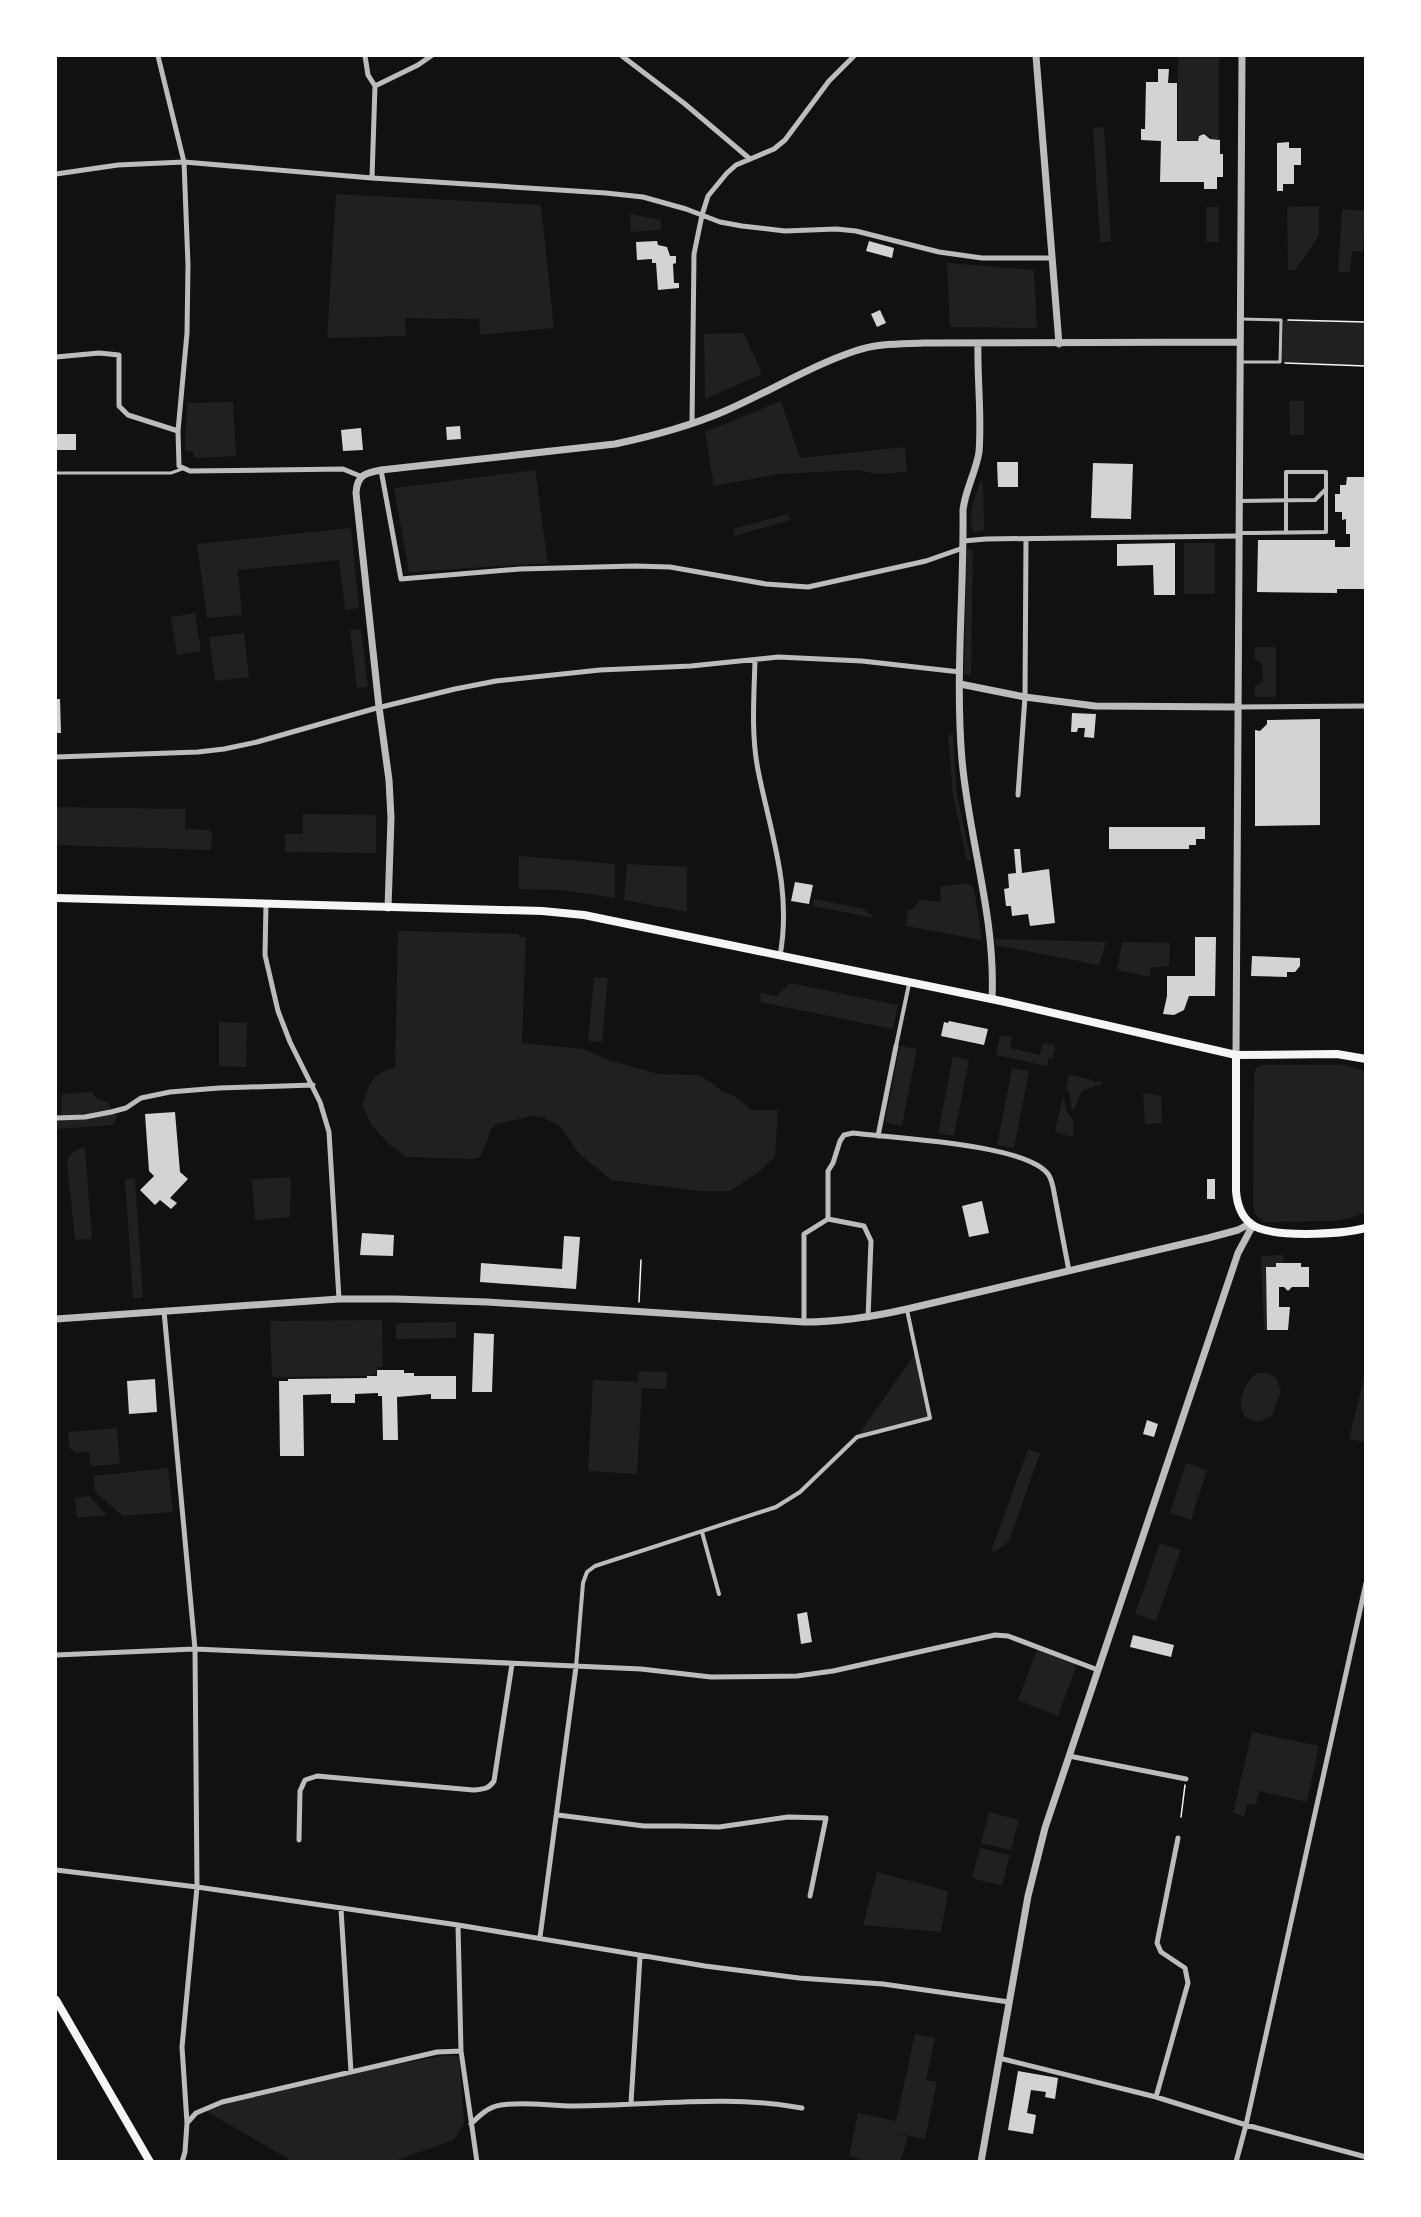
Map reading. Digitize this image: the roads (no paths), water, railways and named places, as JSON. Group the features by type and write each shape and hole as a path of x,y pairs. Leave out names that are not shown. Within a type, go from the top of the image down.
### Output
{"main road":[{"path":"56,898 542,911 584,915 992,999 1236,1054 1337,1054 1365,1059"},
{"path":"1236,1054 1237,1199 1242,1213 1252,1224 1261,1229 1287,1233 1351,1231 1365,1228"},
{"path":"1351,1231 1365,1235"},
{"path":"56,2000 75,2029 150,2162"}],"street":[{"path":"158,56 184,162 188,265 187,333 177,459 178,466 182,469 190,471 343,469 360,476 381,470 615,444 692,423 726,411 856,351 905,343 1240,342"},
{"path":"365,56 368,75 375,86 372,178"},
{"path":"375,86 431,56"},
{"path":"622,56 685,104 750,159"},
{"path":"692,423 694,254 708,196 727,173 785,140 830,81 854,56"},
{"path":"1036,56 1059,344"},
{"path":"1236,1054 1242,56"},
{"path":"56,174 118,165 184,162 372,178 615,194 643,197 702,214 720,222 768,230 856,231 947,253 982,258 1052,258"},
{"path":"978,343 979,442 977,460 964,498 959,713 962,763 991,948 992,999"},
{"path":"56,357 99,353 119,355 119,406 122,410 128,415 178,431"},
{"path":"381,470 401,579 520,569 635,566 670,567 766,584 808,587 917,563 963,545 1026,539 1238,535 1326,532 1326,472 1286,472 1286,533"},
{"path":"360,476 357,480 356,493 389,780 391,818 388,908"},
{"path":"1239,501 1315,500 1326,488"},
{"path":"1018,795 1025,697 1026,539"},
{"path":"56,757 224,749 257,742 379,707 496,681 600,670 691,666 778,657 862,661 960,672"},
{"path":"755,660 754,741 758,771 778,857 784,904 780,956"},
{"path":"960,684 1025,697 1095,706 1365,706"},
{"path":"266,904 265,955 278,1011 287,1036 313,1085 325,1115 339,1299"},
{"path":"878,1136 909,983"},
{"path":"56,1118 85,1117 126,1108 141,1098 170,1092 313,1085"},
{"path":"828,1219 828,1171 844,1135 853,1133 929,1141 1010,1154 1034,1163 1045,1171 1051,1180 1069,1271"},
{"path":"804,1322 804,1234 828,1219 864,1226 868,1233 871,1241 868,1318"},
{"path":"56,1319 339,1299 487,1302 804,1322 868,1318 1208,1238 1252,1224"},
{"path":"981,2162 1028,1896 1045,1828 1238,1253 1252,1224"},
{"path":"540,1937 576,1667 583,1583 587,1572 604,1563 776,1507 800,1492 857,1437 930,1418 907,1309"},
{"path":"164,1311 195,1649 197,1887 182,2047 187,2123 182,2162"},
{"path":"702,1532 719,1594"},
{"path":"1236,2162 1365,1583"},
{"path":"56,1655 195,1649 641,1670 711,1677 797,1676 833,1671 995,1635 1008,1636 1098,1670"},
{"path":"299,1840 300,1791 305,1780 317,1776 473,1790 487,1789 494,1781 500,1752 512,1664"},
{"path":"1069,1756 1186,1779"},
{"path":"558,1815 644,1826 688,1827 719,1827 788,1816 826,1818 810,1896"},
{"path":"1156,2097 1188,1983 1185,1968 1161,1952 1158,1943 1178,1838"},
{"path":"56,1870 197,1887 540,1937 640,1957 799,1978 883,1984 1009,2002"},
{"path":"340,1909 351,2072"},
{"path":"458,1925 460,2051 477,2162"},
{"path":"631,2103 640,1957"},
{"path":"187,2123 196,2113 222,2102 437,2052 460,2051"},
{"path":"999,2058 1156,2097 1246,2125 1363,2156"},
{"path":"471,2124 484,2111 499,2105 527,2103 574,2106 678,2101 774,2103 802,2108"}],"lane":[{"path":"1240,319 1281,320 1280,362 1240,362"},
{"path":"56,473 171,473 182,469"}]}
